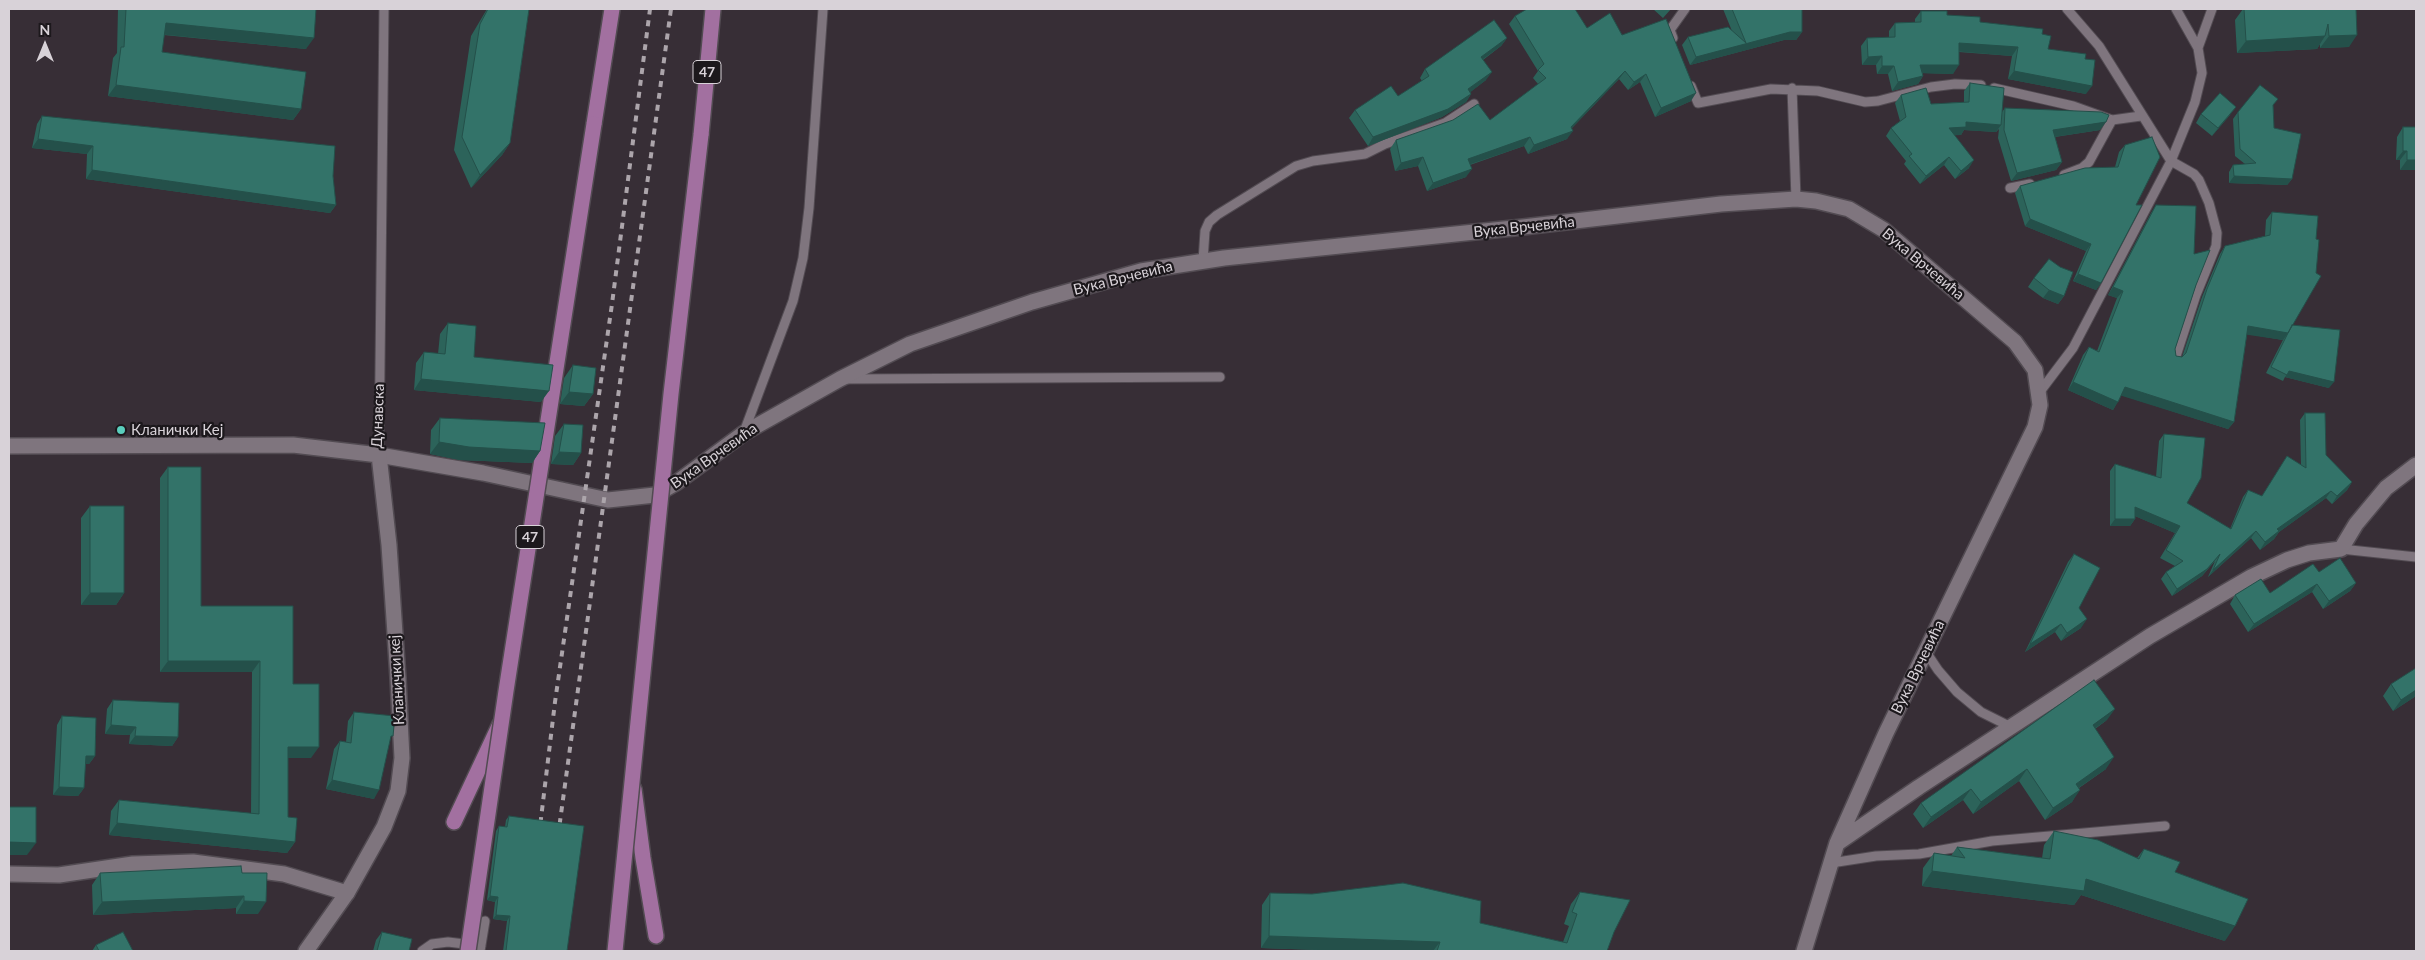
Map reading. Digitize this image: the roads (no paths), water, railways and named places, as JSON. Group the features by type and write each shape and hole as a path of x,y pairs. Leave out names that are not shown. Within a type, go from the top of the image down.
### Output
{"main road":[{"name":"47","path":"476,950 502,720 612,9"},
{"name":"47","path":"615,951 671,394 701,135 713,9"},
{"path":"454,822 502,720"},
{"path":"633,778 643,858 656,936"}],"street":[{"name":"Вука Врчевића","path":"379,455 483,473 608,500 655,495 676,483 744,432 840,379 910,344 991,315 1141,271 1203,261 1721,204 1796,199 1816,201 1850,209 1884,230 2015,342 2035,370 2040,405 2035,426 1886,733 1838,843 1804,951"},
{"name":"Дунавска","path":"9,446 293,445 379,455"},
{"name":"Кланички кеј","path":"306,951 347,893 392,811 398,791 402,758 389,545 379,455"},
{"path":"1838,843 2150,636 2251,577 2309,553 2341,549 2356,524 2386,488 2416,465"},
{"path":"9,874 59,875 133,864 193,862 284,874 347,893"}],"lane":[{"name":"Дунавска","path":"379,455 384,9"},
{"path":"744,432 793,301 803,258 809,208 823,9"},
{"path":"1676,48 1670,30 1685,9"},
{"path":"2068,9 2099,46 2170,161 2194,174 2199,180 2209,203 2216,233 2216,246 2193,304 2175,359"},
{"path":"2039,392 2074,348 2170,161 2197,92 2202,73 2198,48 2176,9"},
{"path":"2198,48 2212,9"},
{"path":"1687,76 1698,103 1771,89 1792,88 1818,91 1865,102 1889,99 1931,87 1973,84 2073,106 2112,120 2141,116"},
{"path":"1792,88 1796,199"},
{"path":"1203,261 1205,231 1209,222 1217,215 1296,166 1314,161 1365,154 1445,123 1474,104"},
{"path":"2054,178 2071,173 2089,162 2112,120"},
{"path":"2010,188 2036,182"},
{"path":"840,379 1220,377"},
{"path":"2341,549 2416,557"},
{"path":"1926,652 1938,670 1957,692 1981,712 2011,727"},
{"path":"1831,863 1876,856 1919,854 1992,841 2165,826"},
{"path":"422,951 432,944 448,942 476,950 484,921"}],"railway":[{"path":"539,835 555,702 612,304 650,9"},
{"path":"558,836 671,9"}],"place":[{"name":"Кланички Кеј","path":"121,430"}]}
